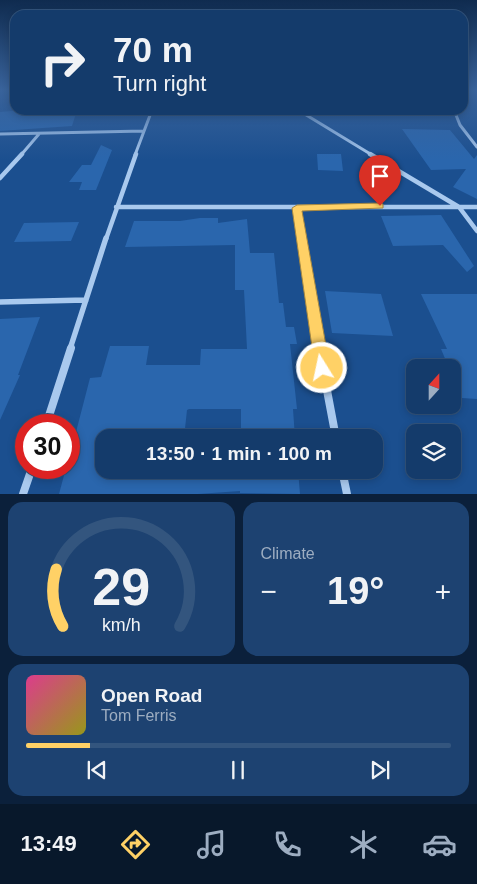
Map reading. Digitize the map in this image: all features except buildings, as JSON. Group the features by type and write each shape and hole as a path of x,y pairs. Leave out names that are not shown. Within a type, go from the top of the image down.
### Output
{"street":[{"path":"50,414 116,207 150,115"},
{"path":"306,115 459,207 477,231"},
{"path":"456,115 460,125 477,146"},
{"path":"0,134 144,130"},
{"path":"0,178 39,134"},
{"path":"116,207 477,207"},
{"path":"297,208 303,259 334,429"},
{"path":"0,302 86,300"},
{"path":"23,494 28,479"},
{"path":"344,479 347,494"}],"route":[{"path":"322,368 303,259 297,208 380,206"}]}
